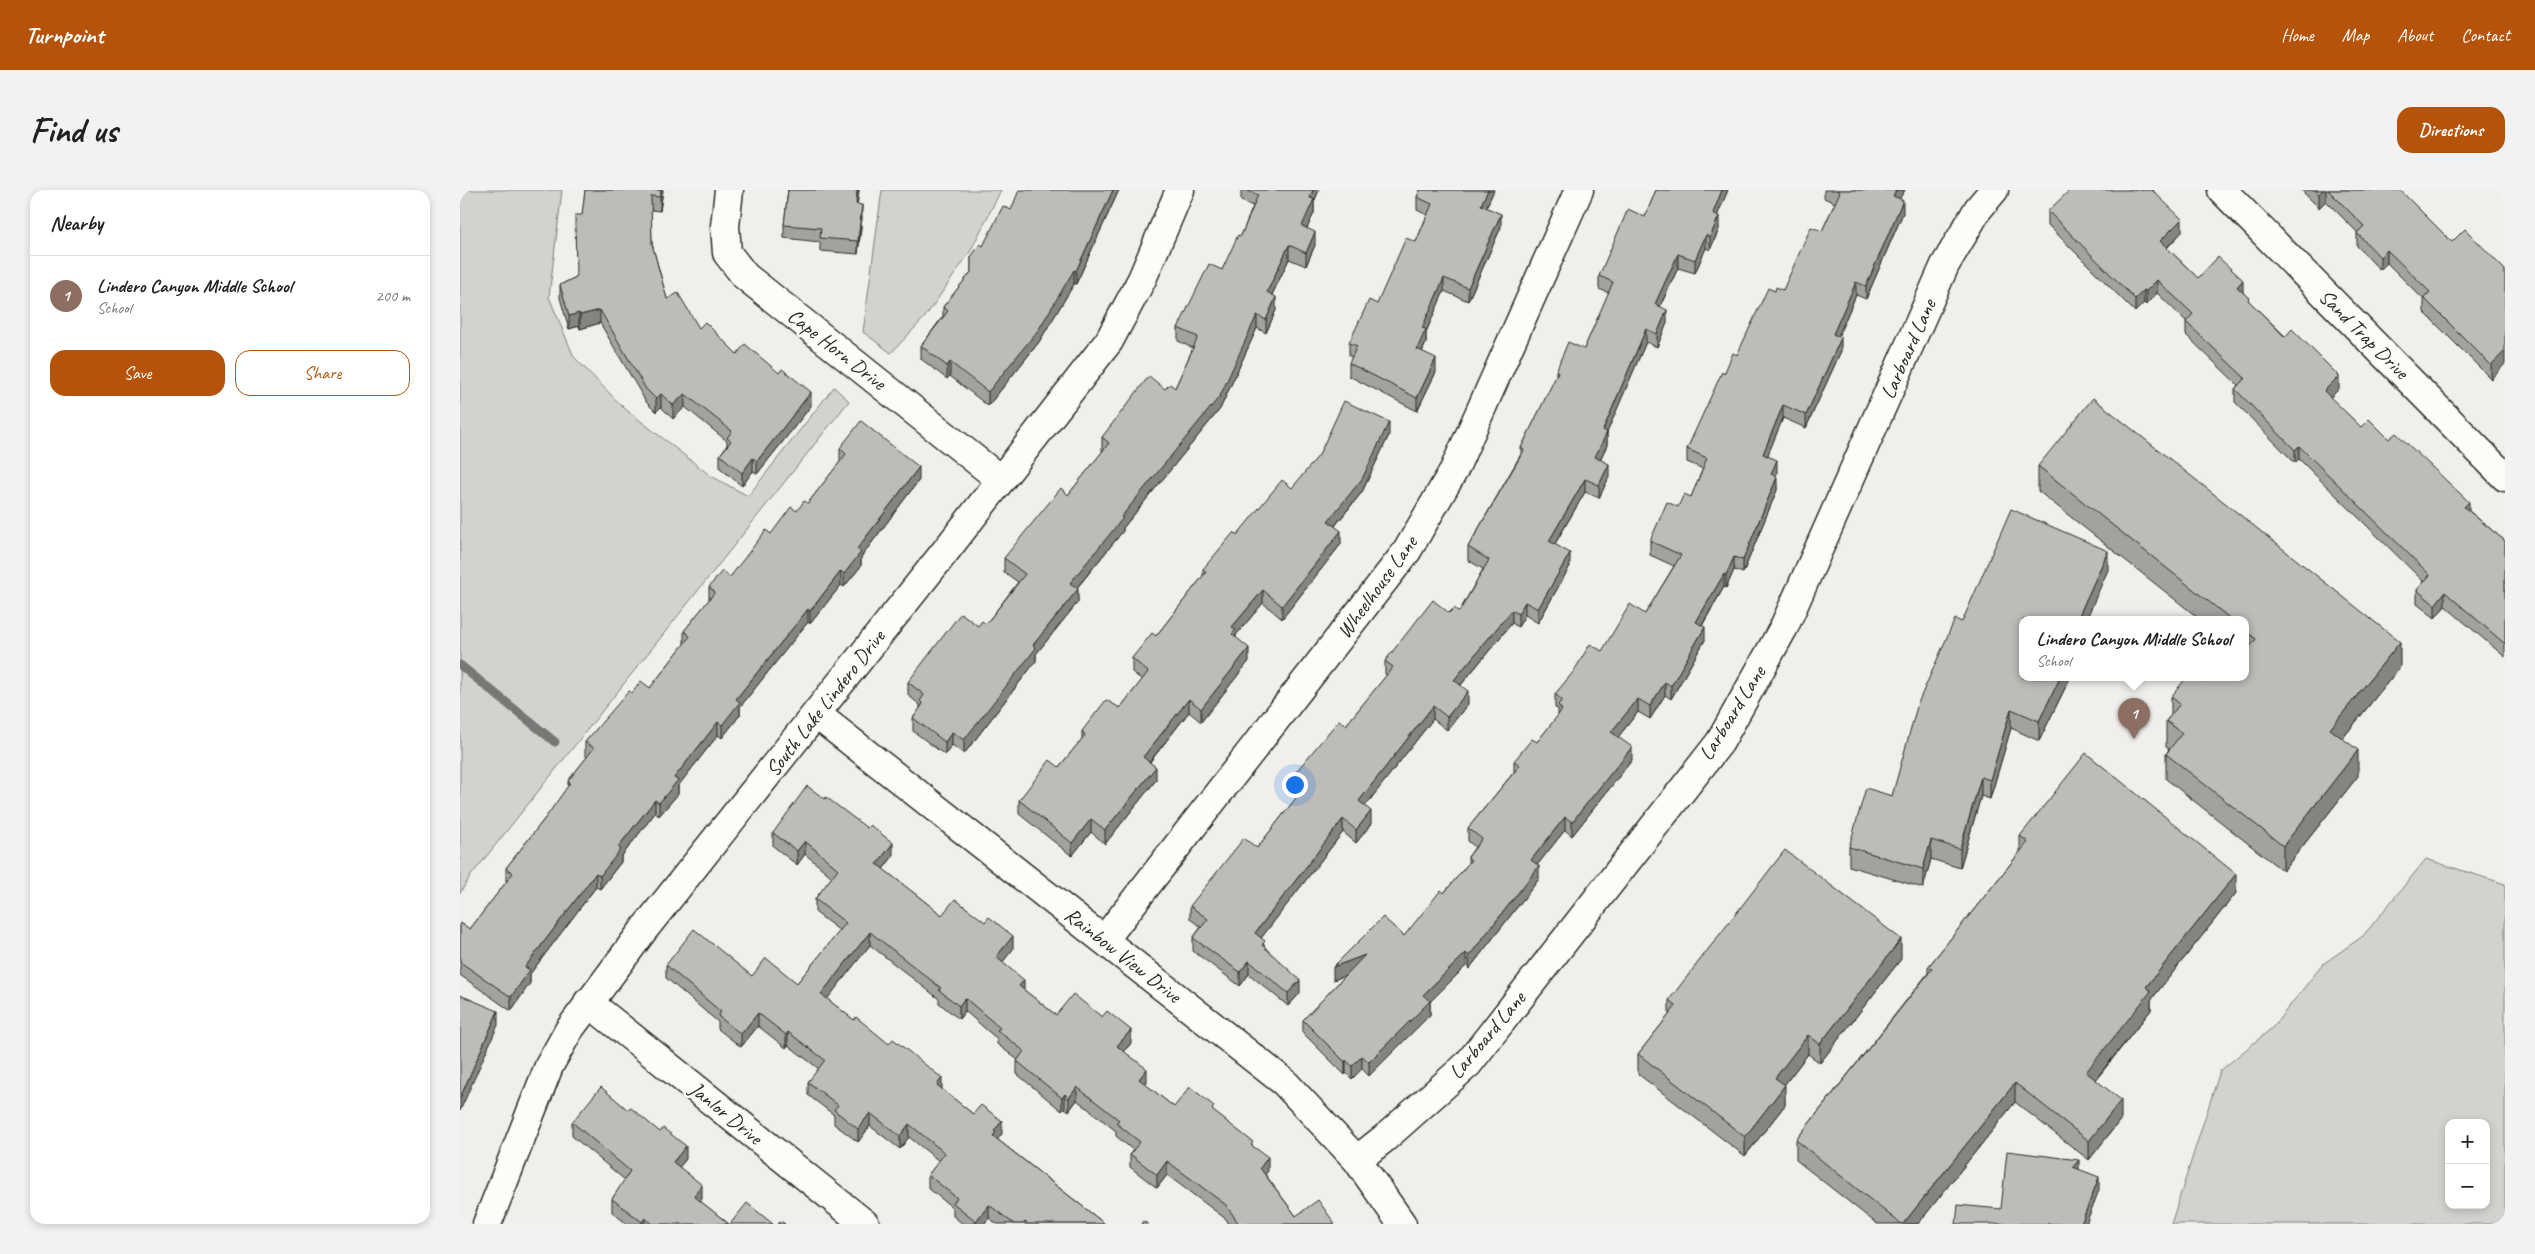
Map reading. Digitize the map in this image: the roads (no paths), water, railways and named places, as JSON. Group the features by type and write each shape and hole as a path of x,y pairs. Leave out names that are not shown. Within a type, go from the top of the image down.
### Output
{"street":[{"name":"Cape Horn Drive","path":"729,190 724,226 727,253 745,276 1002,480"},
{"name":"South Lake Lindero Drive","path":"487,1224 549,1066 569,1030 588,1002 1002,480 1109,341 1142,279 1180,190"},
{"name":"Wheelhouse Lane","path":"1104,940 1407,551 1454,470 1579,190"},
{"name":"Larboard Lane","path":"1357,1160 1386,1137 1468,1064 1720,742 1784,627 1945,266 1978,209 1994,190"},
{"name":"Sand Trap Drive","path":"2222,190 2505,477"},
{"name":"Rainbow View Drive","path":"816,714 1284,1082 1357,1160 1402,1224"},
{"name":"Janlor Drive","path":"588,1002 865,1224"}],"waterway":[{"path":"460,665 555,742"}],"place":[{"name":"Lindero Canyon Middle School","path":"2134,739"}]}
